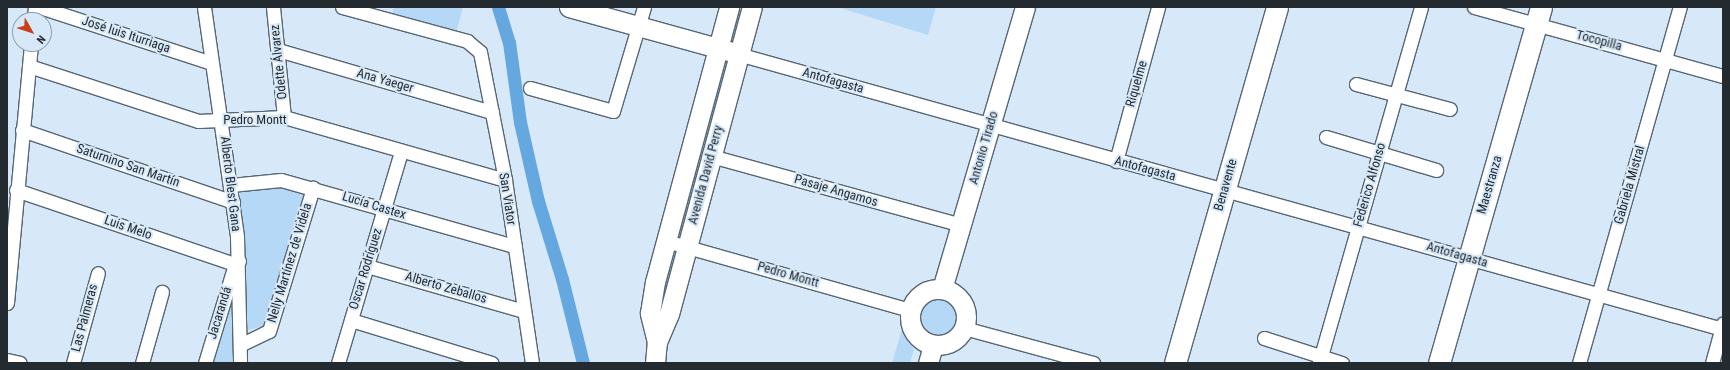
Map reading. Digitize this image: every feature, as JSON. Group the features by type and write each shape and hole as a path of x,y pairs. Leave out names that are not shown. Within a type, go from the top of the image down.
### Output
{"main road":[{"name":"Antofagasta","path":"569,7 738,54"},
{"name":"Avenida David Perry","path":"655,363 656,342 650,313 666,240 729,7"},
{"name":"Avenida David Perry","path":"656,342 669,314 738,54 752,7"},
{"name":"Antonio Tirado","path":"942,289 1025,7"},
{"name":"Benavente","path":"1175,363 1276,7"},
{"name":"Maestranza","path":"1439,363 1539,15"},
{"path":"942,289 957,296 963,303 966,316 964,328 951,342 930,354 916,337 909,320 910,310 922,294 942,289"}],"street":[{"name":"José luis Iturriaga","path":"40,7 211,63"},
{"name":"Alberto Blest Gana","path":"204,7 211,63 222,119 233,202 242,344 240,363"},
{"name":"Odette Álvarez","path":"273,7 284,117"},
{"path":"342,7 370,10"},
{"path":"530,88 613,111 644,7"},
{"name":"Riquelme","path":"1116,161 1158,7"},
{"name":"Federico Alfonso","path":"1320,359 1421,7"},
{"name":"Tocopilla","path":"1474,7 1539,15 1665,59 1723,76"},
{"name":"Gabriela Mistral","path":"1579,363 1600,294 1680,7"},
{"name":"San Viator","path":"370,10 467,42 480,52 505,180 532,363"},
{"name":"Ana Yaeger","path":"278,50 492,112"},
{"path":"7,303 16,190 30,52"},
{"name":"Antofagasta","path":"738,54 1116,161 1224,189 1469,259 1722,326"},
{"name":"Pedro Montt","path":"29,66 198,121 284,117 401,152 505,180"},
{"path":"1356,84 1450,109"},
{"name":"Saturnino San Martín","path":"22,130 233,202"},
{"path":"1326,137 1436,170"},
{"name":"Oscar Rodríguez","path":"338,363 401,152"},
{"name":"Pasaje Angamos","path":"711,156 961,225"},
{"name":"Lucía Castex","path":"231,185 281,180 515,246"},
{"name":"Nelly Martínez de Videla","path":"242,344 269,331 313,188"},
{"name":"Luis Melo","path":"16,190 237,263"},
{"name":"Pedro Montt","path":"666,240 910,310"},
{"name":"Jacarandá","path":"205,363 237,263"},
{"name":"Alberto Zeballos","path":"367,266 524,311"},
{"name":"Las Palmeras","path":"73,363 98,273"},
{"path":"142,363 162,292"},
{"path":"351,320 492,363"},
{"path":"1712,363 1722,326"},
{"path":"964,328 1093,363"},
{"path":"1264,338 1320,359 1342,363"},
{"path":"7,360 20,363"}],"shaded area":[{"path":"394,7 463,7 456,33 392,14"},
{"path":"735,7 743,7 735,38 730,38"},
{"path":"837,7 936,7 928,35"},
{"path":"719,68 727,70 680,237 677,238"},
{"path":"278,186 304,192 265,326 248,330 240,192"},
{"path":"234,286 234,363 210,363"},
{"path":"938,296 950,300 956,306 960,318 956,330 950,336 938,340 926,336 920,330 916,318 920,306 926,300"},
{"path":"903,326 908,342 914,349 910,363 892,363"}],"waterway":[{"path":"498,7 509,42 520,122 538,201 562,279 583,363"}]}
